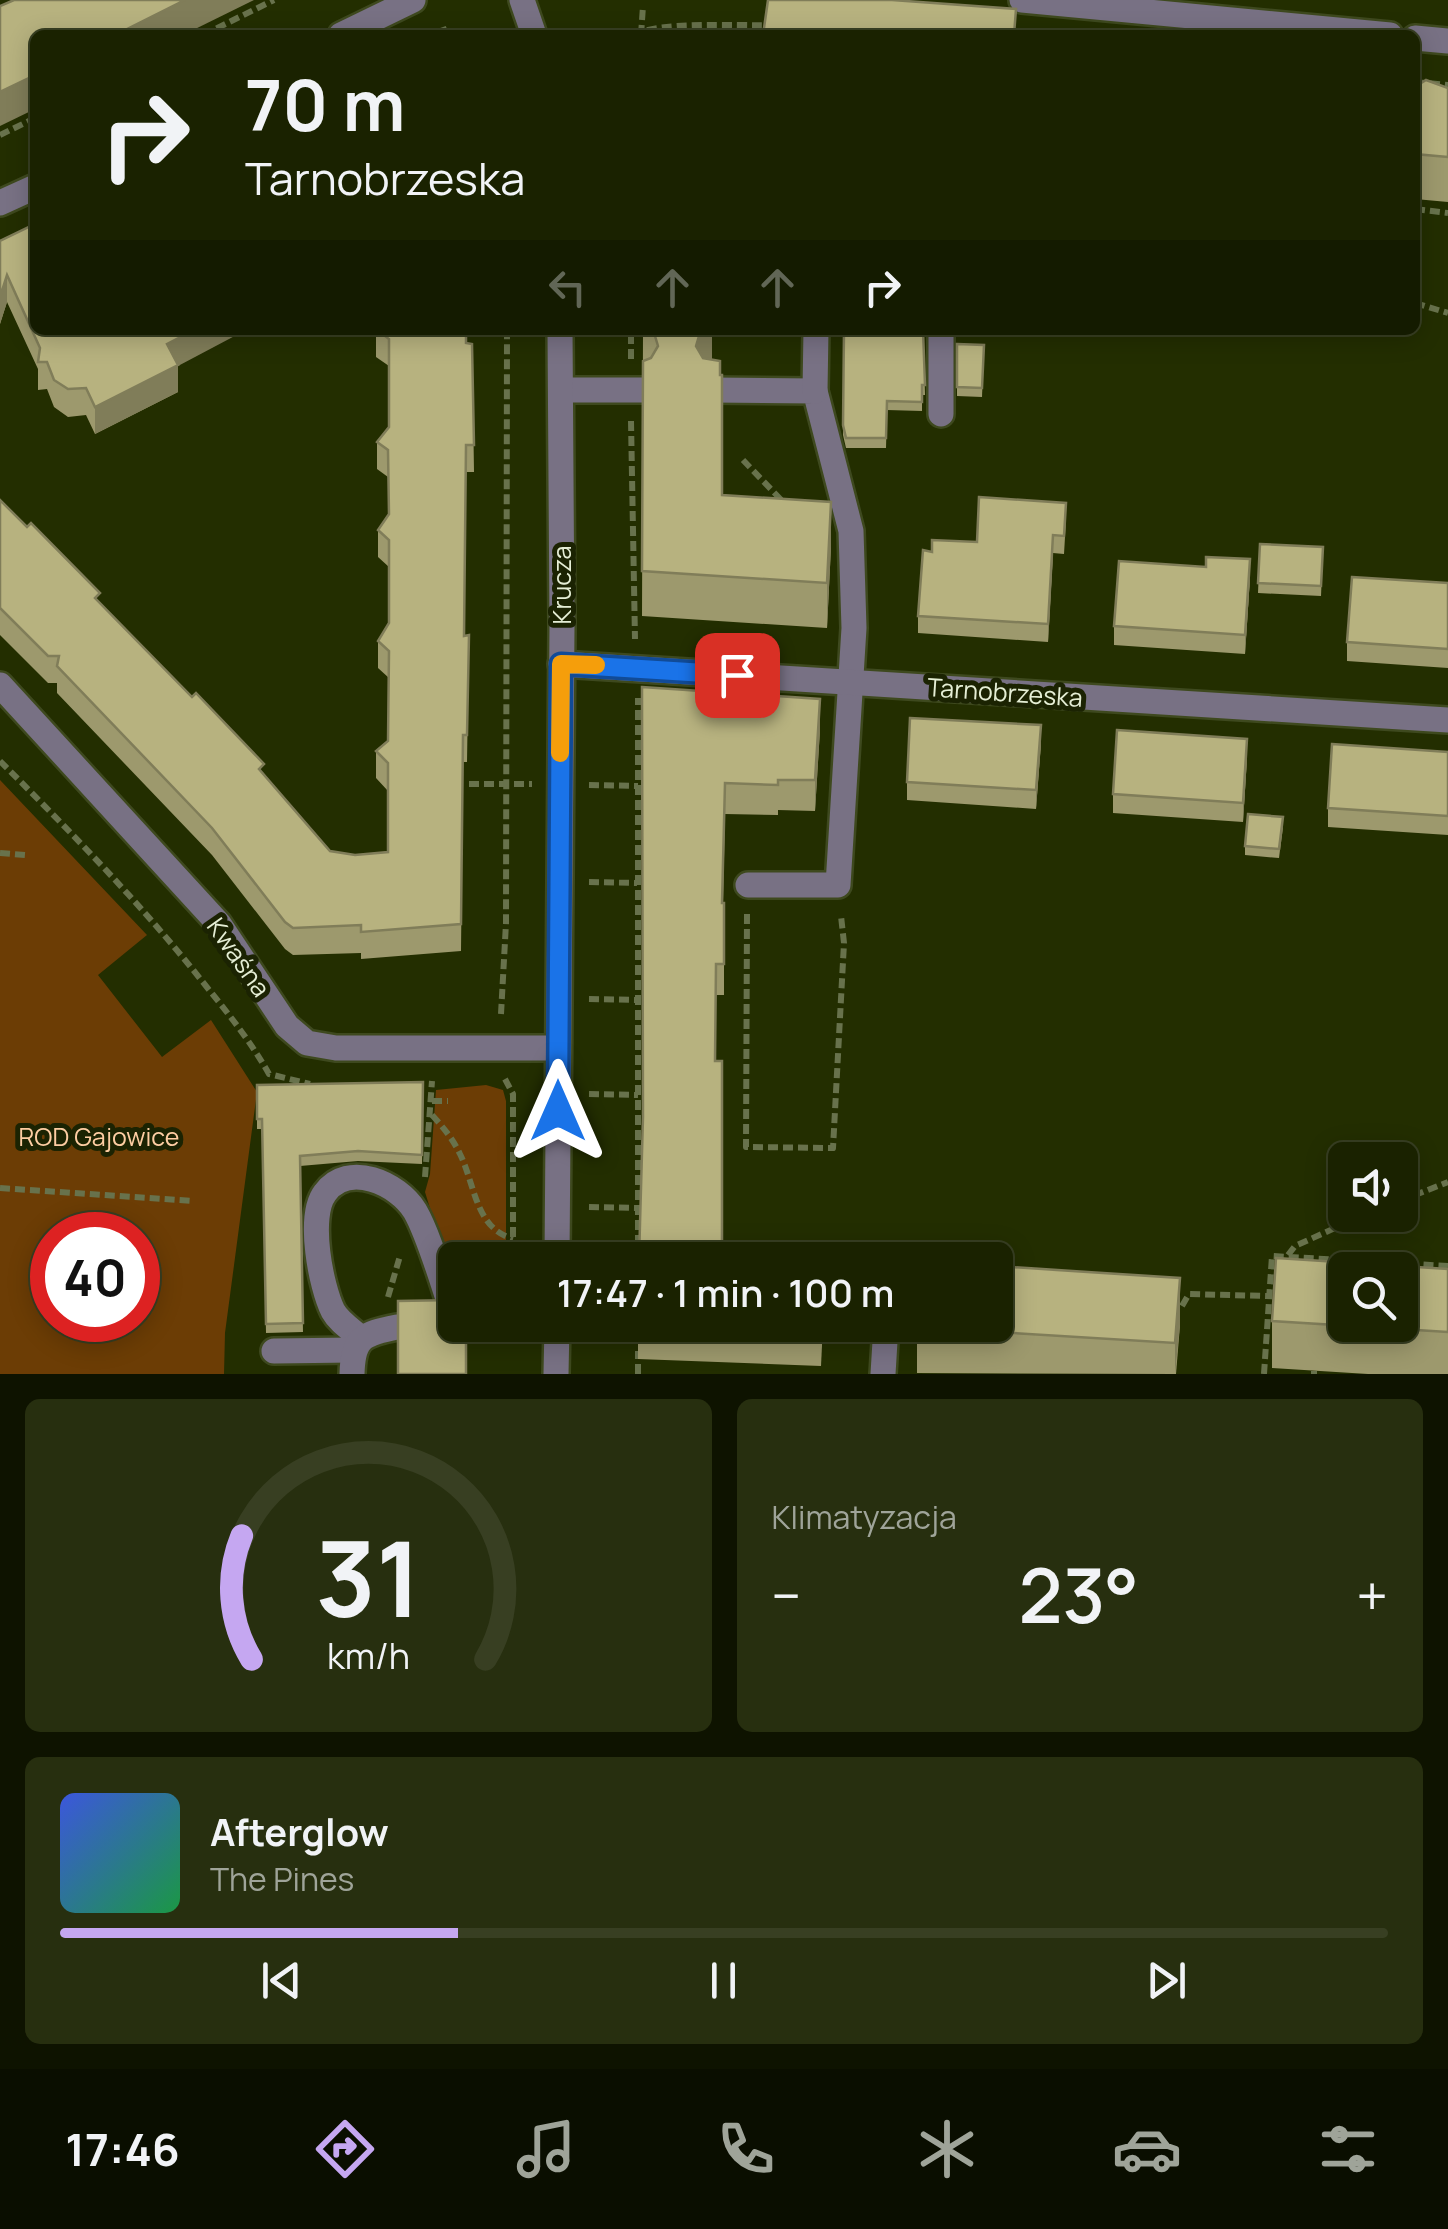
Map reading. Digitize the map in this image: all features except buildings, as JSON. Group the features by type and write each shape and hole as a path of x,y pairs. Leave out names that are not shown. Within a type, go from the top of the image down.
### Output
{"street":[{"path":"351,30 413,0"},
{"path":"522,0 532,30"},
{"path":"1022,0 1337,30"},
{"path":"1420,39 1448,42"},
{"path":"0,204 30,189"},
{"name":"Krucza","path":"557,1242 560,335"},
{"path":"748,885 838,885 854,628 851,532 814,390 816,335"},
{"path":"941,335 941,414"},
{"path":"561,390 636,390"},
{"path":"712,390 814,390"},
{"name":"Tarnobrzeska","path":"561,664 1448,720"},
{"name":"Kwaśna","path":"0,686 219,924 287,1026 307,1044 356,1048 558,1048"},
{"path":"355,1354 334,1314 322,1278 317,1213 322,1196 334,1182 353,1178 383,1182 415,1212 438,1273"},
{"path":"274,1351 355,1354 397,1327 438,1325"},
{"path":"556,1374 557,1342"},
{"path":"883,1374 885,1342"}],"path":[{"path":"213,30 274,0"},
{"path":"639,30 642,6"},
{"path":"699,30 776,25"},
{"path":"1420,82 1448,85"},
{"path":"0,135 30,120"},
{"path":"1420,210 1448,213"},
{"path":"1420,305 1448,314"},
{"path":"488,1015 504,1014 507,335"},
{"path":"631,335 636,390 636,648"},
{"path":"744,460 790,510"},
{"path":"638,688 638,1242"},
{"path":"0,853 25,855"},
{"path":"589,882 637,883"},
{"path":"748,885 746,1147 833,1148 844,943 838,885"},
{"path":"589,999 638,1000"},
{"path":"506,1082 513,1094 514,1242"},
{"path":"589,1094 638,1094"},
{"path":"432,1101 448,1101"},
{"path":"432,1114 461,1156 480,1211 504,1236 514,1238"},
{"path":"1418,1194 1448,1182"},
{"path":"0,1188 193,1201"},
{"path":"588,1207 638,1208"},
{"path":"1287,1256 1295,1246 1328,1231"},
{"path":"1264,1374 1272,1256 1448,1266"},
{"path":"1182,1306 1189,1294 1269,1296"},
{"path":"638,1342 638,1374"}],"green space":[{"name":"ROD Gajowice","path":"0,780 147,935 98,975 162,1057 211,1020 257,1092 225,1333 224,1374 0,1374"},
{"path":"486,1085 503,1090 506,1242 440,1242 425,1192 430,1174 436,1090"}],"slow traffic":[{"path":"560,753 561,664 596,665"}],"route":[{"path":"558,1111 561,664 737,675"}]}
